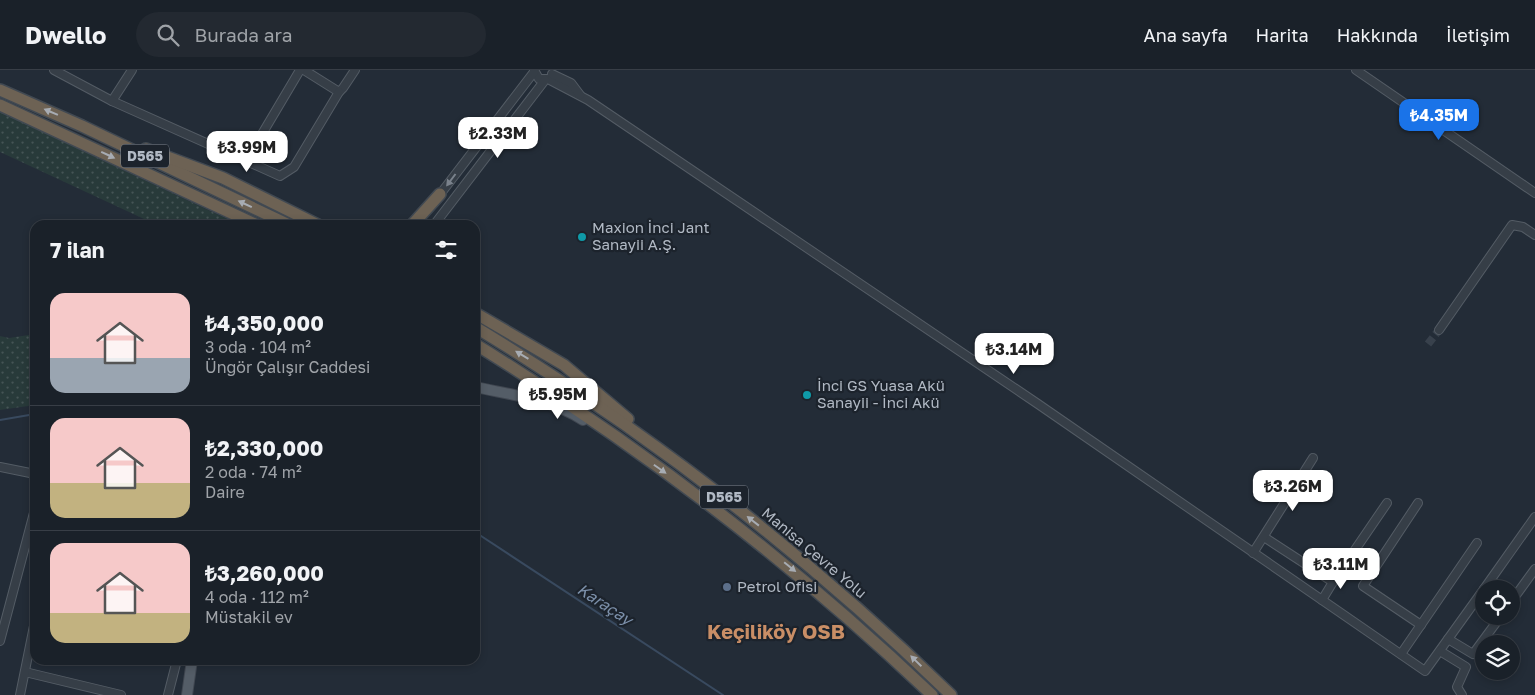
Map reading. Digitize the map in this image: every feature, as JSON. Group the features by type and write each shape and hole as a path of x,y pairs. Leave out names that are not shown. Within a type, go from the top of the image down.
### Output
{"highway":[{"name":"D565","path":"0,90 82,126 279,220"},
{"name":"D565","path":"0,105 246,220"},
{"path":"82,126 223,178 308,220"},
{"path":"417,220 440,194"},
{"path":"480,316 564,366 654,445"},
{"name":"Manisa Çevre Yolu","path":"480,330 531,360 654,445 781,542 893,639 951,695"},
{"name":"Manisa Çevre Yolu","path":"480,347 545,387 711,504 799,575 884,649 932,695"}],"main road":[{"path":"480,388 536,400 561,408 640,455"},
{"path":"187,695 191,665"}],"street":[{"path":"54,70 112,100 280,176 294,167 339,92 344,88 355,70"},
{"path":"112,100 132,70"},
{"path":"246,161 300,70"},
{"path":"304,70 339,92"},
{"path":"1356,70 1535,193"},
{"path":"423,220 440,194 534,71 539,79 549,76 1022,393 1425,671 1475,602"},
{"path":"438,220 549,76"},
{"path":"1438,330 1512,225 1523,226 1535,235"},
{"path":"1253,552 1313,458"},
{"path":"0,467 30,473"},
{"path":"1322,600 1387,503"},
{"path":"1418,503 1363,586 1421,625"},
{"path":"1490,580 1535,517"},
{"path":"0,641 30,528"},
{"path":"1264,537 1333,582"},
{"path":"1401,654 1477,543"},
{"path":"1520,590 1535,569"},
{"path":"1462,695 1457,687 1473,654 1494,625"},
{"path":"1448,639 1473,654"},
{"path":"20,695 30,647"},
{"path":"1440,651 1466,668"},
{"path":"168,695 176,665"},
{"path":"25,672 121,695"}],"shaded area":[{"path":"0,112 230,220 146,220 0,152"},
{"path":"30,335 30,406 0,410 0,336 9,338"}],"waterway":[{"name":"Karaçay","path":"0,420 30,415"},
{"name":"Karaçay","path":"480,535 723,695"}],"tunnel":[{"path":"1428,344 1439,330"}],"place":[{"name":"Maxion İnci Jant Sanayii A.Ş.","path":"582,237"},
{"name":"İnci GS Yuasa Akü Sanayii - İnci Akü","path":"807,395"},
{"name":"Petrol Ofisi","path":"727,587"}],"district":[{"name":"Keçiliköy OSB","path":"776,632"}]}
